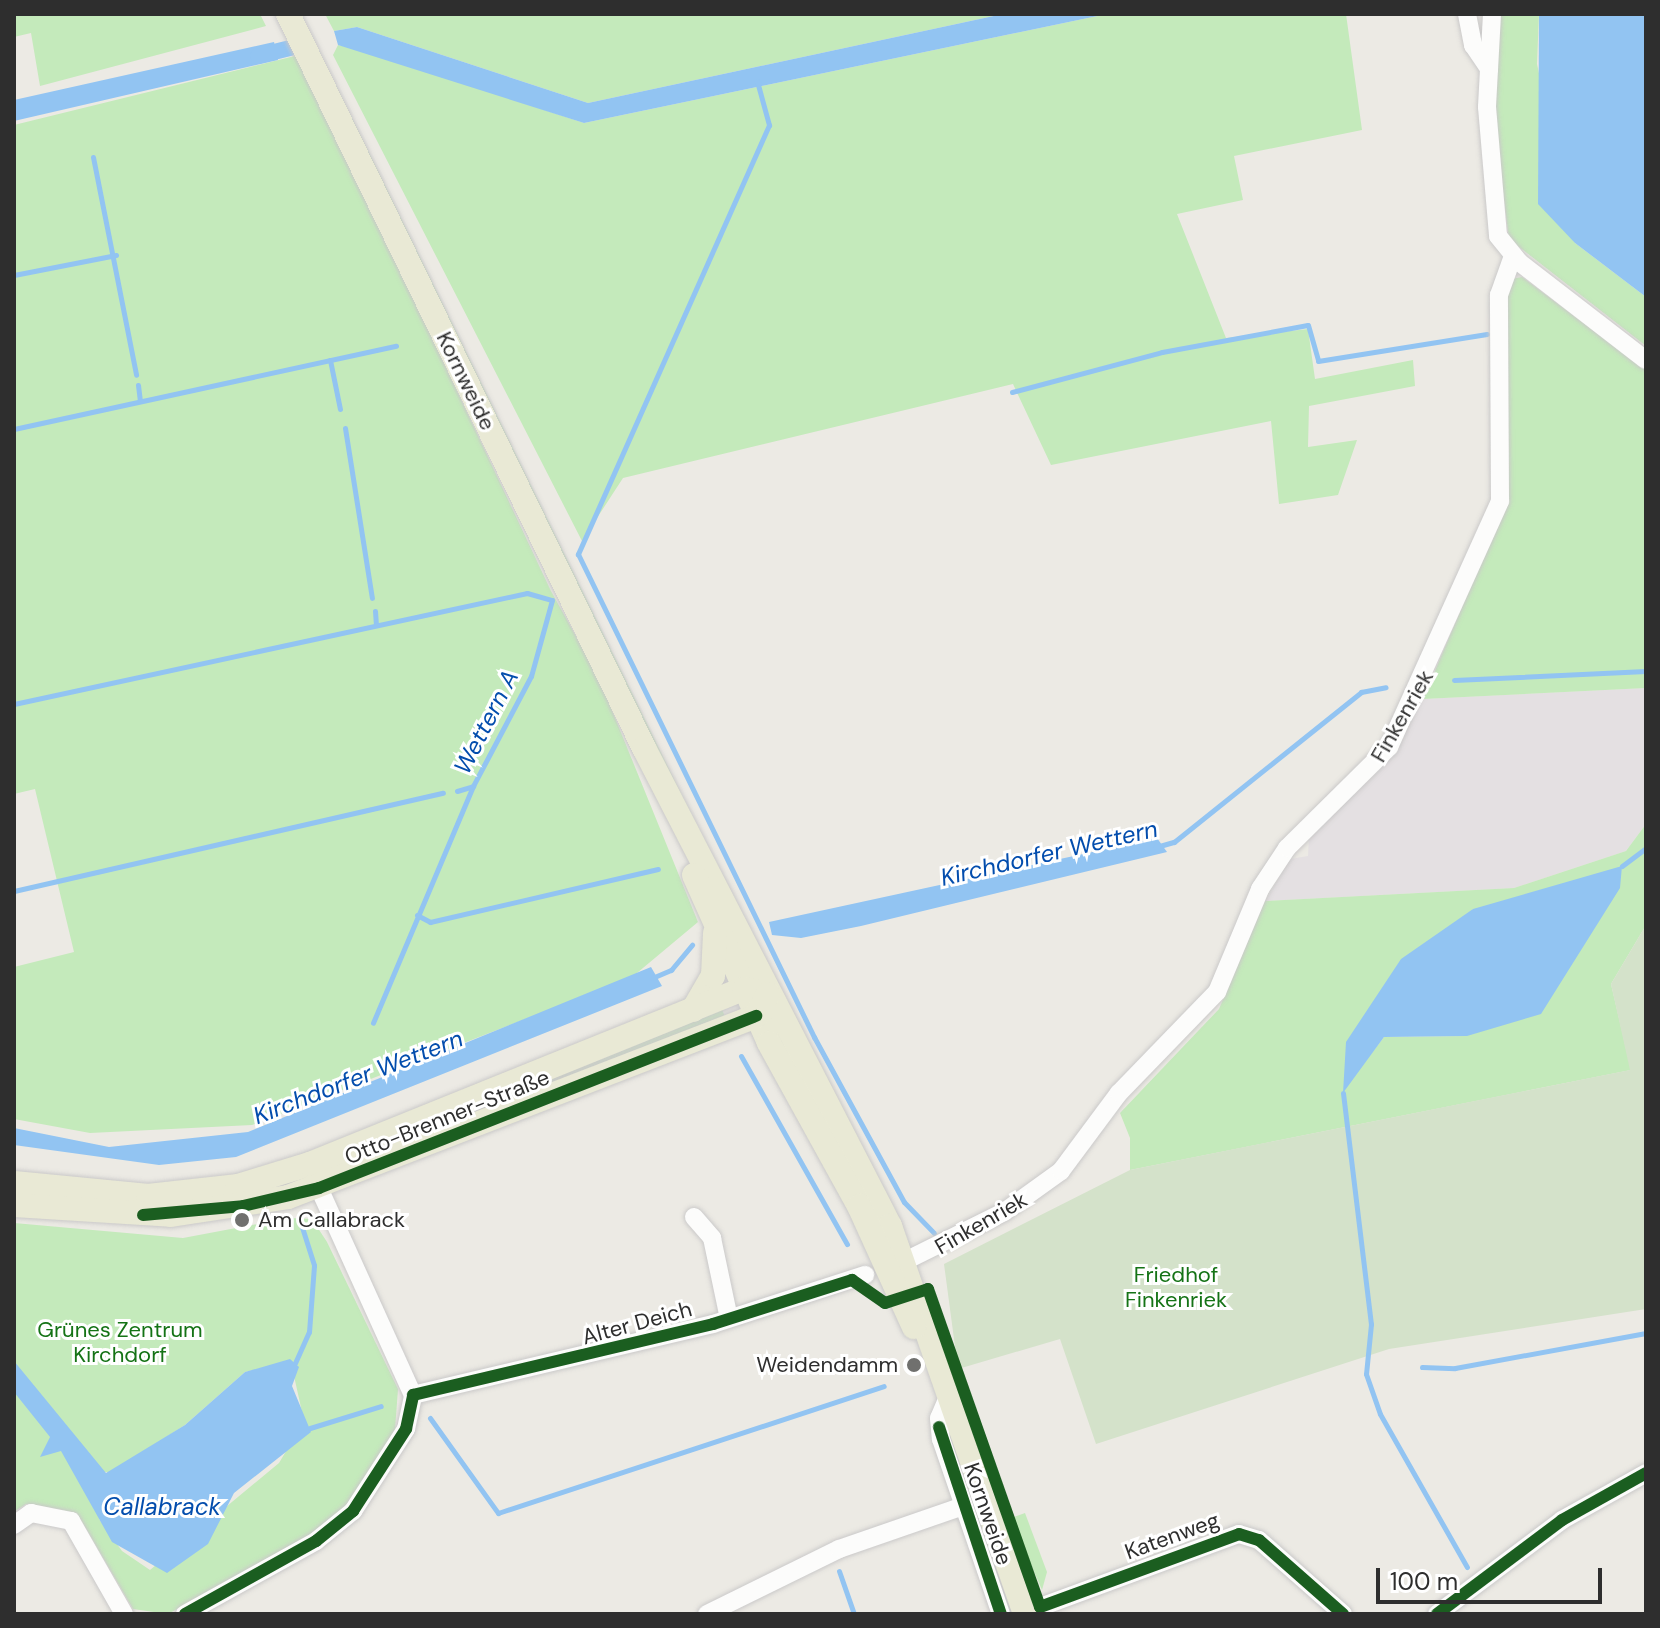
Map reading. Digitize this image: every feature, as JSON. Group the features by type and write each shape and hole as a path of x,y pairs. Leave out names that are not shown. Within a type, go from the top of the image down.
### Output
{"main road":[{"name":"Kornweide","path":"288,14 644,748 768,994 886,1269"},
{"name":"Kornweide","path":"644,748 756,1016 946,1390 1024,1614"},
{"path":"693,1010 713,976 713,919"},
{"path":"744,989 768,994 756,1016"},
{"name":"Otto-Brenner-Straße","path":"14,1183 179,1195 310,1164 744,989"},
{"name":"Otto-Brenner-Straße","path":"14,1205 171,1215 319,1188 756,1016"},
{"path":"310,1164 319,1188"}],"street":[{"path":"1467,14 1473,45 1489,69"},
{"path":"1492,14 1489,69 1496,228 1513,256 1646,360"},
{"name":"Finkenriek","path":"886,1269 1004,1212 1061,1171 1119,1093 1217,992 1260,889 1287,848 1376,765 1396,736 1500,501 1499,295 1513,256"},
{"path":"185,1614 316,1541 353,1511 406,1429 413,1395 319,1188"},
{"path":"694,1217 712,1238 730,1294 728,1314"},
{"name":"Alter Deich","path":"413,1395 569,1362 886,1269"},
{"name":"Kornweide","path":"946,1390 939,1427 1001,1614"},
{"path":"1437,1614 1562,1520 1646,1473"},
{"path":"707,1614 839,1549 963,1506"},
{"path":"14,1525 31,1513 71,1521 124,1614"},
{"name":"Katenweg","path":"1024,1614 1239,1534 1259,1540 1343,1614"}],"shaded area":[{"path":"1646,688 1646,824 1626,851 1514,888 1265,901 1290,859 1308,856 1309,836 1386,763 1423,699"}],"green space":[{"path":"14,14 260,14 266,26 40,86 31,33 14,37"},
{"path":"301,14 384,183 757,950 722,883"},
{"path":"325,14 1003,14 588,103 357,27 334,31"},
{"path":"1107,14 1346,14 1362,130 1234,156 1243,200 1177,214 1226,338 1308,329 1315,379 1413,360 1415,386 1309,406 1308,447 1357,440 1338,495 1279,504 1271,421 1051,465 1013,384 623,478 582,541 333,55 338,45 363,50 584,123"},
{"path":"1499,14 1539,14 1537,64 1575,243 1646,297 1646,346 1509,239 1494,121"},
{"path":"299,55 551,591 598,676 698,922 631,978 252,1125 90,1133 14,1119 14,967 74,952 35,789 14,794 14,125"},
{"path":"1522,277 1646,370 1646,688 1423,699 1502,513 1509,469 1505,309 1511,279"},
{"path":"1646,824 1646,925 1611,984 1631,1070 1130,1170 1130,1138 1120,1113 1219,1009 1265,901 1514,888 1626,851","holes":["1473,909 1467,1036 1384,1037 1368,1058"]},
{"name":"Friedhof Finkenriek","path":"1646,925 1646,1309 1389,1349 1096,1444 1060,1339 958,1369 944,1264 1130,1170 1630,1070 1611,984"},
{"path":"721,1007 726,1019 461,1120 500,1097"},
{"name":"Grünes Zentrum Kirchdorf","path":"290,1218 312,1219 327,1242 398,1389 395,1430 349,1504 313,1534 168,1614 133,1609 77,1513 26,1504 14,1512 14,1223 183,1238","holes":["283,1363 294,1376 304,1421 279,1463 150,1570 122,1551 99,1519 98,1472 111,1472 185,1425 245,1372"]},
{"path":"1025,1513 1047,1572 1042,1590 1011,1518"}],"water":[{"path":"1003,14 1107,14 584,123 338,45 334,31 357,27 588,103"},
{"path":"1539,14 1646,14 1646,297 1575,243 1538,204"},
{"path":"274,42 278,60 14,121 14,100"},
{"path":"1157,838 1167,852 861,926 801,938 772,935 769,922"},
{"path":"1622,866 1620,888 1541,1014 1467,1036 1384,1037 1343,1093 1346,1042 1401,959 1473,909"},
{"path":"651,967 662,986 236,1157 159,1165 14,1145 14,1128 109,1147 248,1132"},
{"name":"Callabrack","path":"290,1359 299,1367 292,1386 311,1432 234,1493 208,1544 167,1573 112,1542 61,1451 40,1457 50,1437 14,1392 14,1361 106,1473 185,1425 245,1372"}],"waterway":[{"path":"258,56 290,48"},
{"path":"757,81 769,125 578,554 814,1037 904,1202 934,1233"},
{"path":"93,157 136,375"},
{"path":"14,275 116,255"},
{"path":"1012,392 1162,352 1308,325 1318,361 1487,334"},
{"path":"14,429 396,346"},
{"path":"330,360 340,409"},
{"path":"138,385 140,401"},
{"path":"345,428 372,598"},
{"name":"Wettern A","path":"14,704 527,593 552,600 531,676 473,786 373,1023"},
{"path":"375,611 376,624"},
{"name":"Kirchdorfer Wettern","path":"1454,680 1646,671"},
{"name":"Kirchdorfer Wettern","path":"1156,847 1174,842 1361,692 1386,687"},
{"path":"457,791 473,786"},
{"path":"14,891 443,793"},
{"path":"1622,866 1646,848"},
{"path":"417,915 430,922 658,869"},
{"name":"Kirchdorfer Wettern","path":"652,978 671,970 692,945"},
{"path":"741,1056 847,1244"},
{"path":"1343,1093 1371,1324 1366,1374 1380,1414 1467,1567"},
{"path":"295,1363 309,1332 314,1265 301,1224"},
{"path":"1422,1367 1455,1368 1646,1333"},
{"path":"430,1418 498,1513 884,1386"},
{"path":"310,1428 381,1406"},
{"path":"839,1571 854,1614"}],"cycle path":[{"path":"143,1215 243,1206 319,1188 756,1016"},
{"path":"185,1614 316,1541 353,1511 406,1429 413,1395 713,1324 852,1280 885,1303 928,1289 1040,1607 1239,1534 1259,1540 1343,1614"},
{"path":"939,1427 1001,1614"},
{"path":"1437,1614 1562,1520 1646,1473"}],"place":[{"name":"Am Callabrack","path":"242,1220"},
{"name":"Weidendamm","path":"914,1365"}]}
